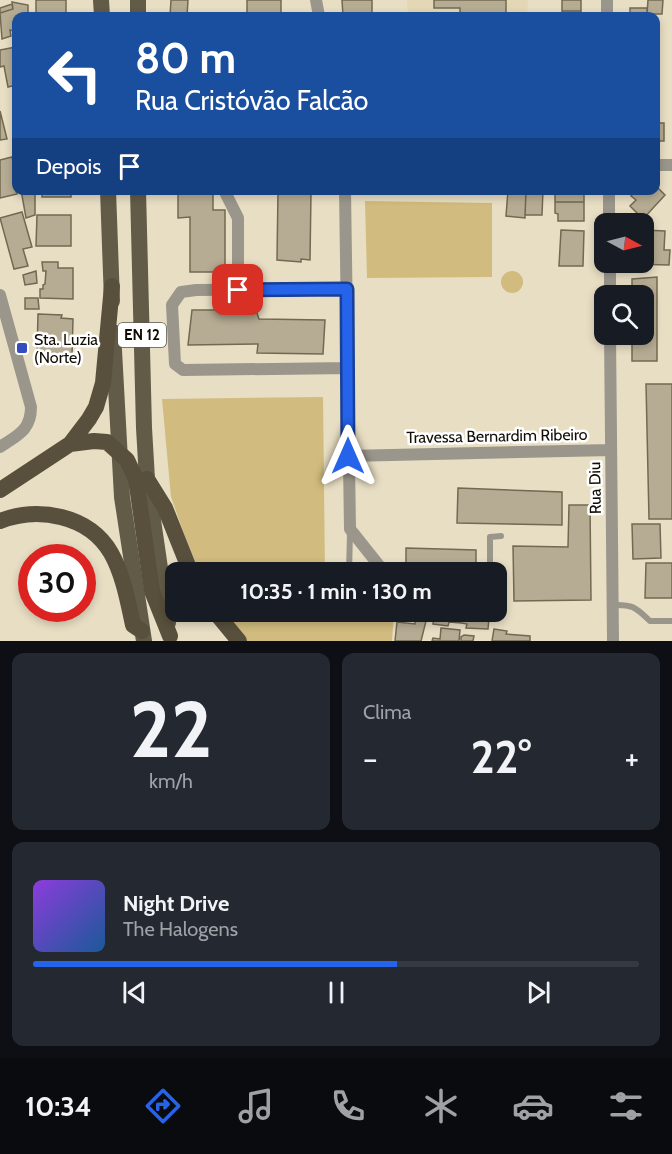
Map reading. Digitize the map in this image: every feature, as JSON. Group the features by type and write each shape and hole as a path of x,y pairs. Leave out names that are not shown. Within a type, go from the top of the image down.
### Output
{"highway":[{"path":"0,490 70,444 96,407 104,383 112,286"},
{"path":"70,444 107,442 127,460 136,479 152,591 170,639"},
{"path":"147,479 165,507 187,562"},
{"path":"0,521 15,515 39,513 73,520 88,529 111,552 133,625 143,636"},
{"path":"223,622 238,641"}],"main road":[{"name":"EN 12","path":"108,195 122,496 143,636"},
{"name":"EN 12","path":"138,195 147,479 170,639"}],"street":[{"path":"226,195 238,218 238,290"},
{"path":"345,195 350,529 376,562"},
{"path":"609,195 609,213"},
{"path":"347,289 181,292 172,305 175,363 183,370 348,368"},
{"path":"0,295 31,407 31,420 22,432 0,447"},
{"name":"Rua Diu","path":"610,345 613,641"},
{"name":"Travessa Bernardim Ribeiro","path":"348,456 611,450"}],"lane":[{"path":"350,529 350,562"},
{"path":"490,562 490,537 501,536"},
{"path":"613,605 625,604 635,607 650,621 672,621"}],"shaded area":[{"path":"407,0 528,0 527,12 408,12"},
{"path":"365,201 492,203 492,277 367,278"},
{"path":"512,271 520,274 523,282 520,290 512,293 504,290 501,282 504,274"},
{"path":"323,397 325,562 196,562 171,497 162,399"},
{"path":"232,622 393,622 392,641 246,641"}],"building":[{"path":"36,0 66,0 66,12 36,12"},
{"path":"171,0 188,0 187,12 170,12"},
{"path":"247,0 281,0 281,12 247,12"},
{"path":"342,0 372,0 372,12 343,12"},
{"path":"434,0 506,0 506,12 460,12 460,8 434,8"},
{"path":"562,0 581,0 581,11 562,11"},
{"path":"648,0 663,0 662,14 647,12"},
{"path":"12,2 28,5 28,12 12,12 11,36 2,39 0,13 13,9"},
{"path":"12,4 13,9 0,13 0,8"},
{"path":"630,8 647,8 647,12 630,12"},
{"path":"12,48 12,86 8,87 4,66 0,67 0,50"},
{"path":"0,111 7,139 0,140"},
{"path":"660,123 664,123 664,141 660,141"},
{"path":"12,157 13,195 0,198 0,160"},
{"path":"660,190 665,195 648,213 637,213 630,206 636,200 632,195 660,195"},
{"path":"22,195 35,195 35,215 26,218"},
{"path":"42,195 71,195 71,197 42,197"},
{"path":"178,195 213,195 213,210 225,210 225,272 190,272 190,217 178,218"},
{"path":"278,195 311,195 310,260 301,259 301,262 277,260"},
{"path":"508,195 526,195 525,218 506,216"},
{"path":"526,195 543,195 542,215 525,215"},
{"path":"555,195 584,195 584,202 555,202"},
{"path":"555,202 584,202 584,221 558,221"},
{"path":"22,212 32,247 23,249 28,266 14,269 0,218"},
{"path":"37,215 71,215 71,246 36,246"},
{"path":"561,230 584,231 583,266 559,266"},
{"path":"654,230 665,231 664,250 670,250 669,265 654,265"},
{"path":"42,262 58,262 58,268 73,268 73,299 40,298 40,289 43,289 45,284 46,271 43,271"},
{"path":"36,271 37,283 25,285 23,275"},
{"path":"657,277 657,361 632,361 632,345 654,345 654,285 632,285 632,279"},
{"path":"25,298 38,298 39,309 25,309"},
{"path":"192,310 256,310 259,319 325,320 323,354 257,353 258,344 188,345"},
{"path":"38,314 62,315 61,318 73,319 72,355 60,355 59,360 40,360 40,352 37,352"},
{"path":"646,384 672,384 672,519 649,519"},
{"path":"458,488 562,492 562,525 457,523"},
{"path":"569,505 590,505 591,600 514,601 513,546 568,547"},
{"path":"632,524 660,524 661,558 633,559"},
{"path":"406,548 476,550 476,562 406,562"},
{"path":"646,563 672,563 672,598 645,598"},
{"path":"397,622 415,624 415,622 426,622 421,641 395,641"},
{"path":"433,622 449,622 448,626 433,624"},
{"path":"489,622 488,629 466,628 467,624 461,623"},
{"path":"441,628 460,630 459,641 432,641 433,638 440,639"},
{"path":"494,629 507,631 506,634 530,636 530,641 492,641"},
{"path":"464,635 474,636 473,641 461,641"}],"place":[{"name":"Sta. Luzia (Norte)","path":"22,348"}],"route":[{"path":"238,290 347,289 348,456"}]}
